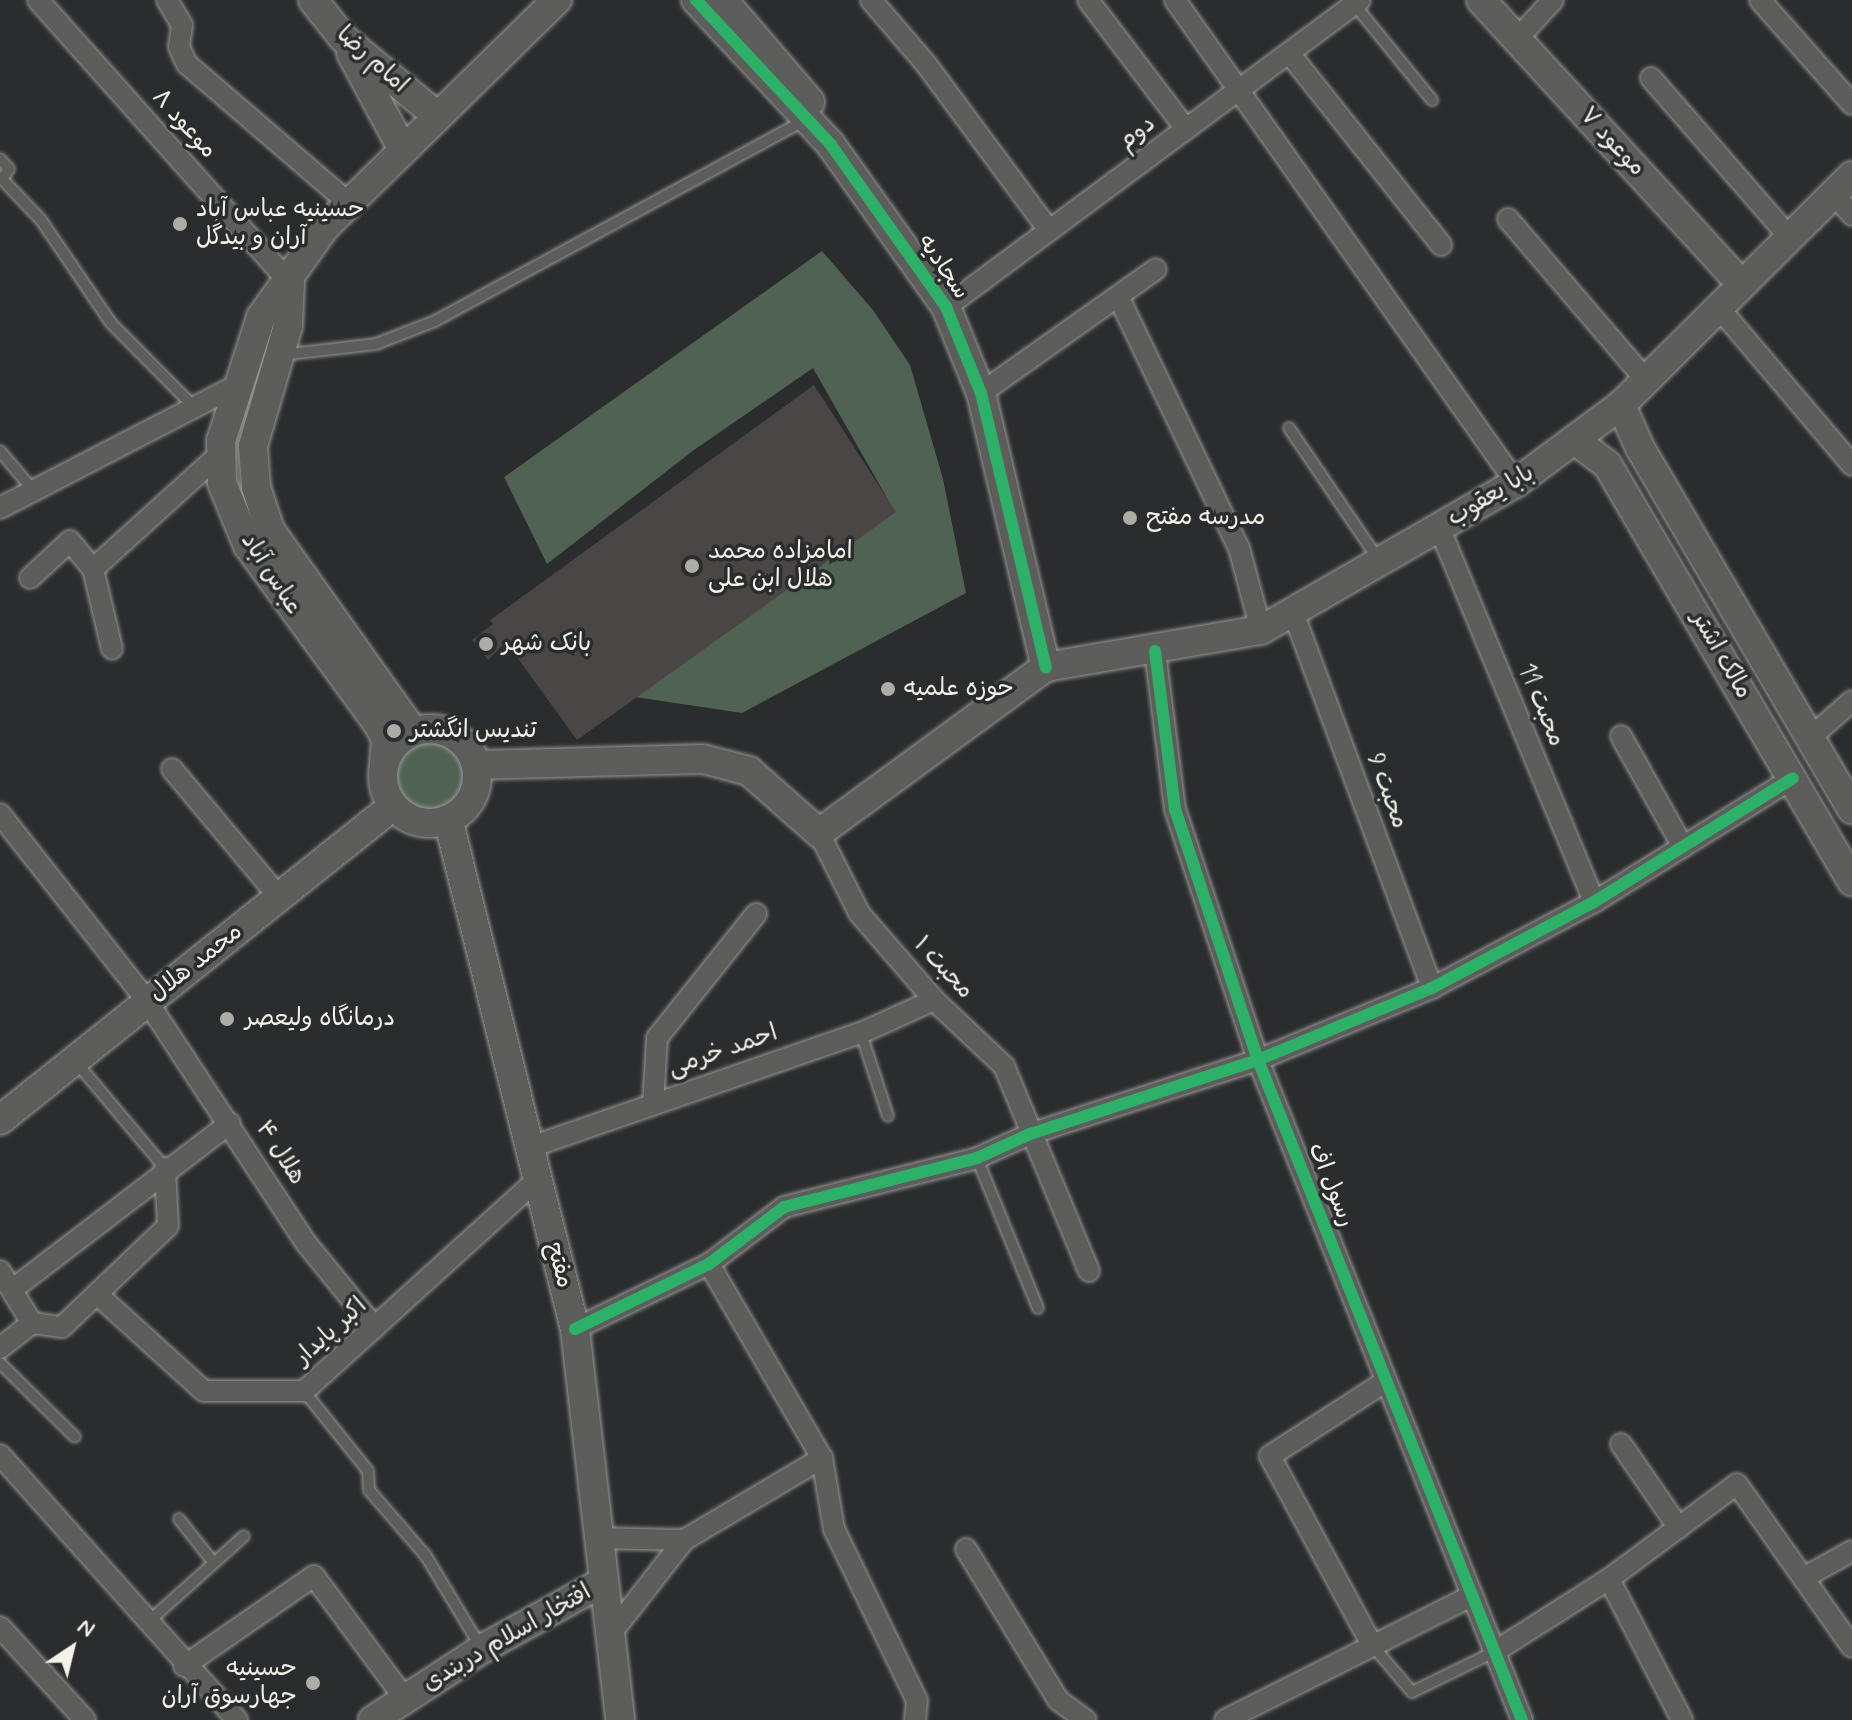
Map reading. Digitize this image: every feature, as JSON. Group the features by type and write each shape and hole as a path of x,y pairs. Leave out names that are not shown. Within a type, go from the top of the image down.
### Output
{"main road":[{"name":"امام رضا","path":"313,0 343,38 436,115"},
{"name":"عباس آباد","path":"384,763 386,739 378,724 248,546 222,483 221,453 237,385 261,317 290,283 346,201 557,0"},
{"name":"سجادیه","path":"696,0 804,121 831,145 946,307 981,393 1046,667"},
{"path":"723,0 815,108 831,145"},
{"name":"موعود ۷","path":"1481,0 1742,285"},
{"path":"343,38 402,148"},
{"name":"بابا یعقوب","path":"1046,667 1155,651 1261,630 1516,483 1621,405 1790,238 1846,195"},
{"name":"عباس آباد","path":"290,283 288,326 253,446 256,487 270,530 413,731"},
{"name":"مالک اشتر","path":"1621,405 1640,448 1852,809"},
{"name":"مالک اشتر","path":"1576,441 1607,464 1852,881"},
{"path":"1607,464 1610,451 1619,444 1640,448"},
{"path":"476,765 703,759 749,771 819,833 1046,667"},
{"path":"436,729 459,738 476,765 472,797 448,819 419,821 393,806 386,793 384,763 400,738 413,731 436,729"},
{"name":"محمد هلال","path":"0,1120 393,806"},
{"name":"مفتح","path":"448,819 575,1329 601,1583 620,1720"},
{"name":"افتخار اسلام دربندی","path":"389,1713 482,1649 601,1583"}],"street":[{"name":"موعود ۸","path":"38,0 290,283"},
{"path":"167,0 182,25 179,47 187,64 346,201"},
{"path":"871,0 926,64 1049,230"},
{"path":"1088,0 1186,129"},
{"path":"1175,0 1241,88 1516,483"},
{"path":"1517,39 1553,0"},
{"path":"1760,0 1852,104"},
{"name":"دوم","path":"946,307 1355,1"},
{"path":"1289,53 1441,245"},
{"path":"1651,78 1790,238"},
{"path":"1508,219 1646,380"},
{"path":"981,393 1156,269"},
{"path":"1119,298 1239,548 1261,630"},
{"path":"1719,308 1852,465"},
{"path":"0,508 237,385"},
{"path":"93,569 221,453"},
{"name":"محبت 11","path":"1439,527 1594,902"},
{"path":"30,578 70,541 93,569 112,649"},
{"name":"محبت 9","path":"1293,612 1432,988"},
{"name":"رسول اف","path":"1155,651 1175,809 1258,1060 1522,1720"},
{"path":"1810,738 1852,701"},
{"path":"1621,736 1683,847"},
{"path":"172,769 279,897"},
{"path":"575,1329 709,1264 784,1207 977,1158 1030,1134 1258,1060 1432,988 1594,902 1793,778"},
{"name":"هلال ۴","path":"4,827 147,1001 306,1243 375,1328"},
{"name":"محبت ۱","path":"819,833 859,913 934,1000 1004,1066 1089,1271"},
{"path":"653,1104 657,1038 756,914"},
{"name":"احمد خرمی","path":"528,1148 861,1033 934,1000"},
{"path":"13,1289 165,1168 230,1123"},
{"path":"0,1348 32,1323 62,1327 168,1226 165,1168"},
{"name":"اکبر پایدار","path":"98,1295 204,1391 304,1391 536,1181"},
{"path":"709,1264 822,1458 834,1529 917,1701 915,1720"},
{"path":"0,1271 32,1323"},
{"path":"1372,1645 1270,1456 1386,1381"},
{"path":"1621,1444 1679,1528"},
{"path":"0,1455 184,1666 237,1720"},
{"path":"609,1636 684,1540 822,1458"},
{"path":"1494,1652 1609,1579 1737,1484 1852,1647"},
{"path":"596,1538 684,1540"},
{"path":"966,1549 1058,1700 1086,1720"},
{"path":"1805,1577 1852,1551"},
{"path":"184,1666 314,1576 389,1713"},
{"path":"1609,1579 1682,1720"},
{"path":"1225,1720 1472,1596"},
{"path":"0,1627 85,1720"},
{"path":"212,1695 216,1720"}],"lane":[{"path":"1355,1 1432,100"},
{"path":"279,356 376,344 435,321 804,121"},
{"path":"0,159 9,169 2,179 41,220 111,323 194,407"},
{"path":"1289,428 1380,562"},
{"path":"0,451 33,490"},
{"path":"861,1033 888,1116"},
{"path":"75,1060 165,1168"},
{"path":"977,1158 1038,1308"},
{"path":"0,1363 75,1437"},
{"path":"304,1391 368,1471 369,1490 426,1556 482,1649"},
{"path":"179,1519 213,1562"},
{"path":"147,1623 244,1536"},
{"path":"1372,1645 1412,1692 1494,1652"}],"green space":[{"path":"822,251 873,310 910,365 943,479 966,593 742,713 635,697 895,512 813,368 694,450 547,564 504,477"},
{"path":"431,736 446,739 459,748 468,761 471,776 468,791 459,804 446,813 431,816 416,813 403,804 394,791 391,776 394,761 403,748 416,739"}],"building":[{"name":"امامزاده محمد هلال ابن علی","path":"814,385 896,512 577,740 506,642 488,660 472,640 493,624 490,620"}],"cycle path":[{"path":"696,0 831,145 946,307 981,393 1046,667"},
{"path":"1155,651 1175,809 1258,1060 1522,1720"},
{"path":"575,1329 709,1264 784,1207 977,1158 1030,1134 1258,1060 1432,988 1594,902 1793,778"}],"place":[{"name":"حسینیه عباس آباد آران و بیدگل","path":"180,224"},
{"name":"مدرسه مفتح","path":"1130,518"},
{"name":"امامزاده محمد هلال ابن علی","path":"692,566"},
{"name":"بانک شهر","path":"486,644"},
{"name":"حوزه علمیه","path":"888,689"},
{"name":"تندیس انگشتر","path":"394,731"},
{"name":"درمانگاه ولیعصر","path":"227,1019"},
{"name":"حسینیه جهارسوق آران","path":"313,1683"}]}
